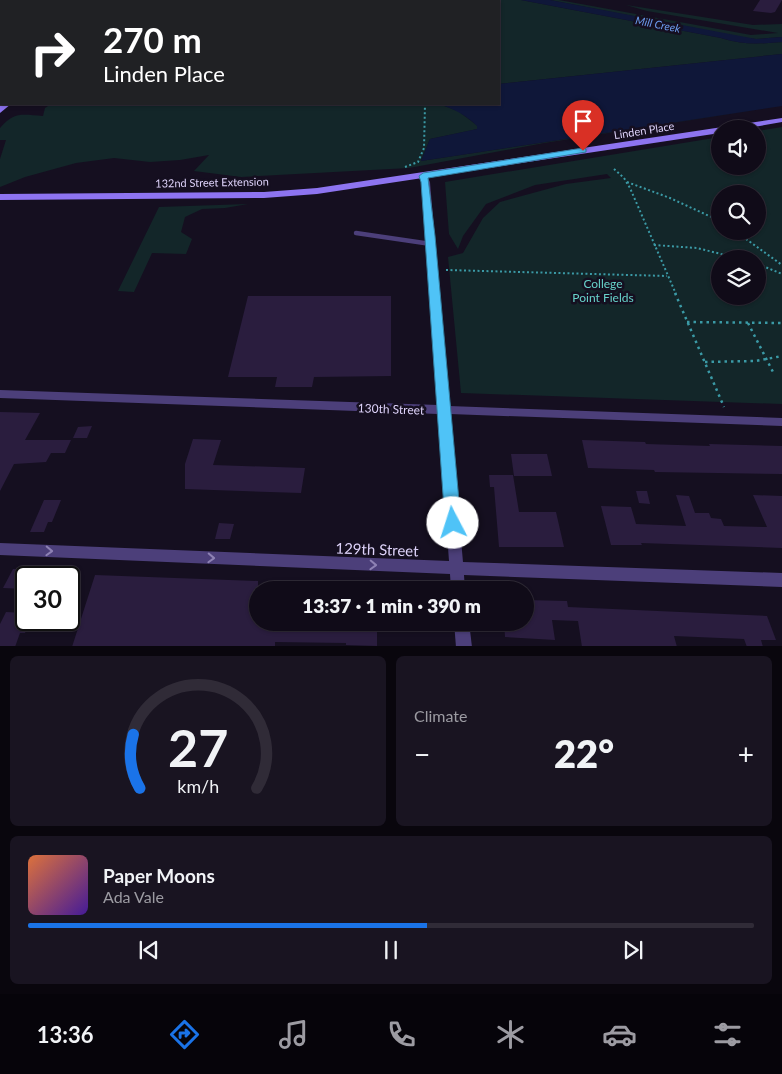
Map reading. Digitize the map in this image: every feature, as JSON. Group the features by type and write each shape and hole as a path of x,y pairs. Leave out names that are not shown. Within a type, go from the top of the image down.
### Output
{"street":[{"path":"766,123 782,120"},
{"name":"Linden Place","path":"423,176 711,131"},
{"path":"423,176 426,182 457,581"},
{"name":"132nd Street Extension","path":"0,196 264,195 316,191 423,176"},
{"name":"130th Street","path":"0,394 782,422"},
{"name":"129th Street","path":"0,549 782,580"},
{"path":"463,631 464,646"}],"lane":[{"path":"356,232 387,236 415,243 431,244"}],"path":[{"path":"404,168 418,162 424,148 426,105"},
{"path":"614,169 627,182 724,407"},
{"path":"627,182 670,198 711,217"},
{"path":"747,240 782,265"},
{"path":"654,246 697,248 711,252"},
{"path":"766,267 782,274"},
{"path":"446,270 667,276"},
{"path":"687,322 782,324"},
{"path":"748,323 773,372"},
{"path":"705,362 767,359 782,356"}],"green space":[{"path":"500,0 521,0 736,42 782,42 782,54 500,84"},
{"path":"550,0 559,0 751,35 778,33 647,11 626,5 753,25 782,24 782,37 756,39 741,37"},
{"path":"50,105 442,105 458,111 478,126 477,129 430,139 421,161 782,106 544,143 409,168 241,177 194,171 209,155 180,160 150,162 114,158 76,163 25,177 0,187 0,159 6,140 0,140 0,128 15,116 43,116 45,108"},
{"name":"College Point Fields","path":"782,127 782,404 461,393 448,257 463,253 483,218 500,202 566,184 611,178 607,174 535,185 486,204 463,236 458,249 449,234 445,182 711,138 711,175 766,175 766,130"},
{"path":"248,204 202,209 185,217 181,232 192,239 186,254 152,253 134,292 118,291 159,207"}],"water":[{"name":"Mill Creek","path":"521,0 550,0 756,39 782,37 782,42 736,42"},
{"path":"782,54 782,106 421,161 430,139 477,129 473,122 455,110 442,105 500,105 500,84"}],"building":[{"path":"760,0 782,0 775,12 753,11"},
{"path":"248,296 391,296 391,376 314,377 312,387 275,387 277,377 228,377"},
{"path":"0,412 40,413 25,440 71,440 65,453 51,453 46,462 14,464 0,491"},
{"path":"92,426 87,438 73,438 78,427"},
{"path":"193,439 221,440 213,465 305,468 301,493 185,489 185,464"},
{"path":"582,440 710,446 709,444 782,446 782,474 655,472 654,470 588,468"},
{"path":"511,454 547,454 552,476 514,476"},
{"path":"489,475 513,475 519,512 556,512 564,547 499,547 494,487 490,487"},
{"path":"636,491 647,491 650,504 639,503"},
{"path":"676,495 689,496 695,513 709,513 711,518 721,519 724,526 767,527 753,495 782,496 782,548 641,543 642,545 611,545 601,506 631,507 636,524 686,526"},
{"path":"44,500 61,500 52,522 48,522 44,532 30,532"},
{"path":"219,523 234,524 230,539 215,539"},
{"path":"13,569 15,569 15,589 3,588"},
{"path":"95,575 258,581 249,581 249,631 377,631 377,646 346,645 346,643 275,642 275,646 72,646 77,631 80,631 80,622"},
{"path":"534,600 567,601 568,607 767,616 776,640 761,640 763,646 747,646 744,639 674,636 677,646 582,646 578,621 552,620 555,640 505,637 505,631 534,631"},
{"path":"6,612 15,612 15,631 26,631 25,633 20,633 15,646 0,646 0,624"}],"route":[{"path":"453,523 426,182 423,176 583,151"}]}
